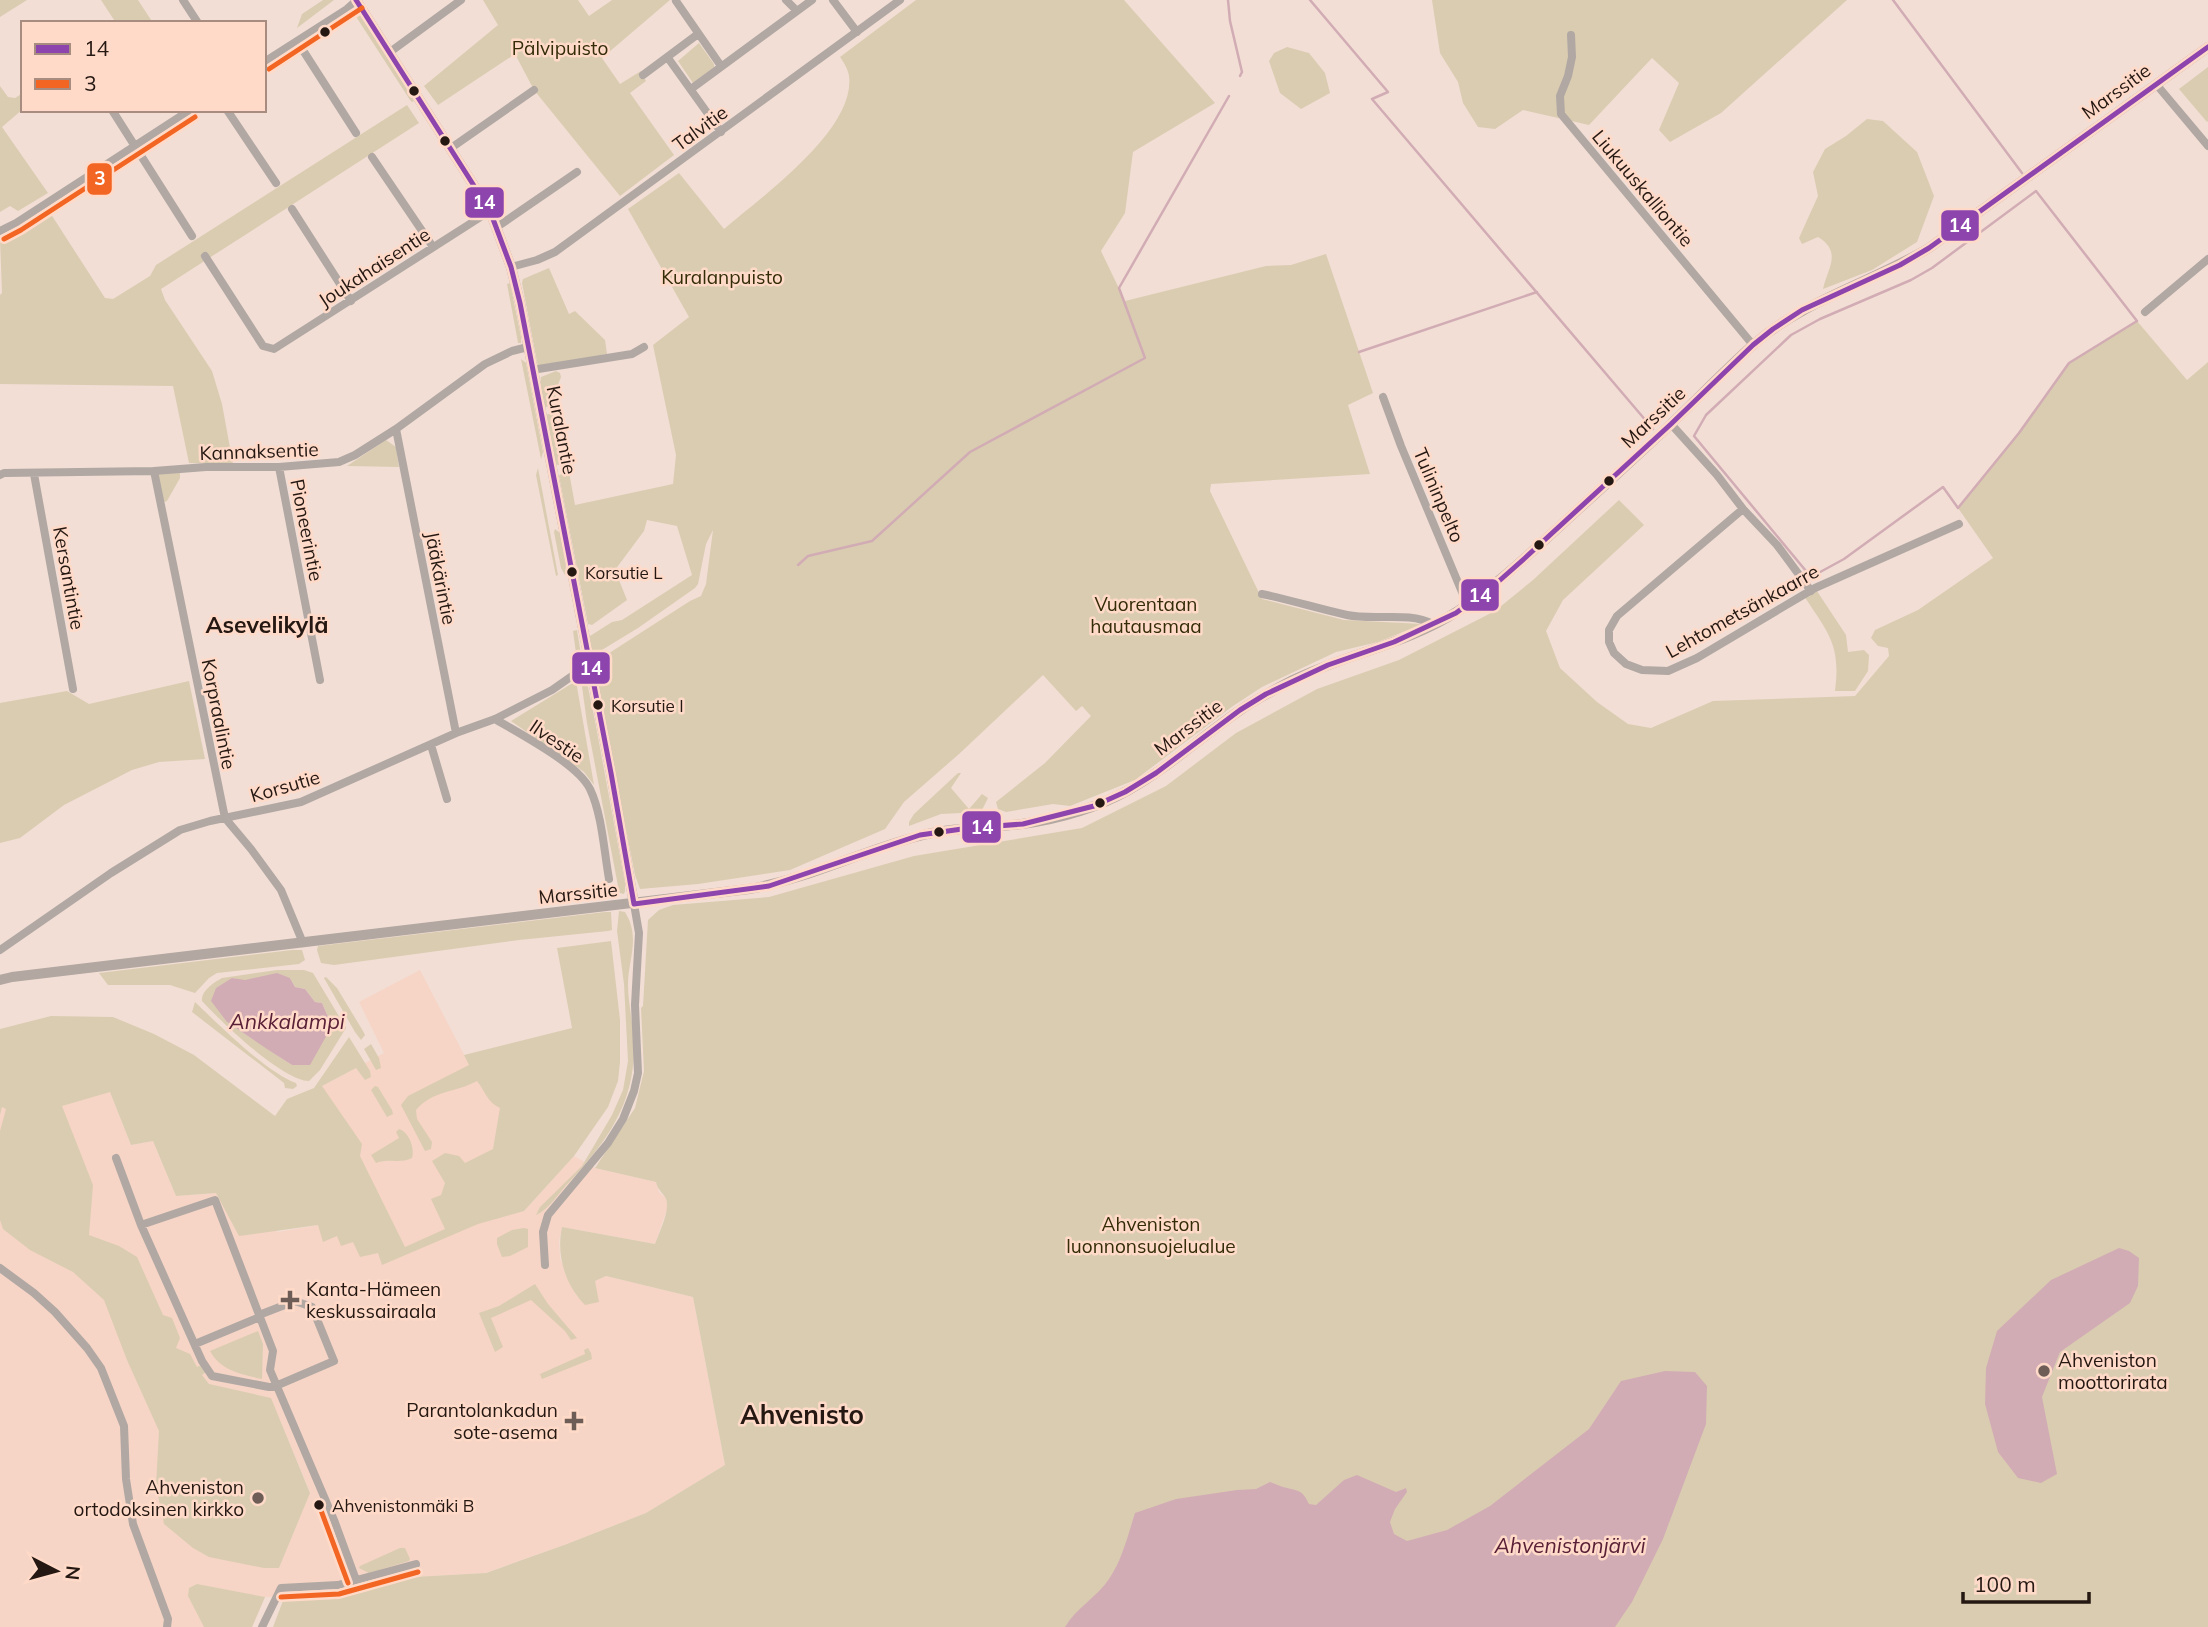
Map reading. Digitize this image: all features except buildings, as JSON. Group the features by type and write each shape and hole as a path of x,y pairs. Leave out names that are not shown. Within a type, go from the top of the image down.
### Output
{"main road":[{"name":"Kuralantie","path":"357,0 490,211 511,267 611,772 634,904"},
{"name":"Marssitie","path":"0,980 151,959 769,886 920,835 1023,824 1094,806 1156,774 1240,710 1266,694 1328,665 1394,642 1467,604 1499,582 1753,345 1802,310 1900,265 1929,248 2208,47"}],"street":[{"path":"183,0 197,21"},
{"path":"266,61 357,0"},
{"path":"390,52 461,0"},
{"path":"786,0 797,11"},
{"path":"691,89 812,0"},
{"path":"833,0 857,32"},
{"name":"Talvitie","path":"511,267 537,260 555,251 900,0"},
{"path":"676,1 721,66"},
{"path":"643,75 698,34"},
{"name":"Liukuuskalliontie","path":"1571,35 1572,57 1569,76 1560,96 1561,114 1753,345"},
{"path":"297,41 356,133"},
{"path":"668,58 720,132"},
{"path":"2156,84 2208,146"},
{"path":"451,148 534,90"},
{"path":"113,112 192,236"},
{"path":"0,231 187,112"},
{"path":"229,112 276,183"},
{"path":"372,157 433,247"},
{"path":"497,227 577,172"},
{"path":"292,209 351,301"},
{"name":"Joukahaisentie","path":"205,256 263,346 274,349 490,211"},
{"path":"2145,312 2208,259"},
{"name":"Kannaksentie","path":"0,475 279,467 339,462 396,429 485,364 512,351 528,347"},
{"path":"532,370 632,354 644,347"},
{"name":"Tulininpelto","path":"1383,397 1467,604"},
{"path":"1671,424 1777,545 1811,591"},
{"name":"Jääkärintie","path":"396,429 456,733"},
{"name":"Pioneerintie","path":"279,467 320,680"},
{"name":"Korpraalintie","path":"154,471 225,818 281,890 303,943"},
{"name":"Kersantintie","path":"34,474 74,689"},
{"name":"Lehtometsänkaarre","path":"1743,509 1617,616 1609,630 1609,642 1614,653 1626,664 1642,670 1668,671 1681,666 1811,591 1959,524"},
{"path":"1262,594 1349,616 1410,618 1433,624"},
{"name":"Korsutie","path":"0,950 111,873 180,830 301,802 456,733 495,719 552,691 572,676 590,670"},
{"name":"Ilvestie","path":"495,719 560,760 585,781 595,802 609,879"},
{"path":"431,744 447,799"},
{"path":"545,1265 543,1232 548,1215 608,1143 623,1119 634,1091 638,1073 635,1005 639,933 634,904"},
{"path":"116,1157 141,1225 195,1345 212,1376 269,1387 334,1361 312,1307 295,1301 195,1345"},
{"path":"141,1225 215,1200 273,1351 270,1370 356,1580"},
{"path":"0,1268 55,1312 101,1368 124,1426 129,1504 133,1524 168,1619 167,1627"},
{"path":"262,1627 281,1588 338,1585 416,1564"}],"shaded area":[{"name":"Kanta-Hämeen keskussairaala","path":"420,970 469,1064 502,1100 524,1211 574,1156 595,1168 656,1182 668,1206 655,1244 562,1227 560,1258 578,1298 595,1281 606,1276 693,1297 725,1465 646,1513 485,1573 414,1577 333,1597 265,1597 252,1627 0,1627 2,1107 110,1092 131,1145 153,1141 176,1196 216,1193 278,1232 319,1225 359,1156 322,1086 384,1053 359,1002","holes":["279,1418 310,1492 279,1568"]}],"green space":[{"path":"0,0 27,0 0,17"},
{"path":"101,0 138,0 152,21 115,21"},
{"path":"323,0 334,0 297,28 302,14"},
{"name":"Pälvipuisto","path":"483,0 578,0 589,16 612,0 670,0 602,58 620,84 641,71 646,81 630,93 674,155 620,196 534,90 515,54 438,105 424,86 498,25"},
{"path":"916,0 1124,0 1215,103 1133,152 1125,213 1101,251 1125,301 1266,266 1291,265 1326,254 1373,393 1348,405 1370,474 1211,484 1210,491 1262,599 1344,620 1423,624 1378,642 1336,652 1262,687 1135,780 1070,806 1053,804 1006,812 998,809 996,802 1045,763 1091,716 1082,706 1076,711 1043,675 904,802 885,829 790,870 698,884 640,889 594,667 600,659 701,596 706,584 713,530 706,544 695,588 597,653 590,651 590,636 612,622 622,620 692,575 677,526 647,520 644,531 615,570 627,600 592,625 588,624 559,476 563,472 569,472 575,505 673,484 676,455 653,345 689,317 628,209 679,173 724,229 803,161 838,118 847,97 849,76 840,57"},
{"path":"1432,0 1847,0 1721,113 1670,142 1659,130 1679,83 1652,58 1589,125 1523,110 1495,129 1478,127 1463,103 1458,82 1440,53"},
{"path":"353,12 361,16 414,101 410,100"},
{"path":"699,43 714,67 693,83 678,61"},
{"path":"1287,47 1309,53 1325,73 1330,93 1301,109 1280,93 1269,61 1274,53"},
{"path":"2208,67 2208,121 2207,122 2179,89"},
{"path":"0,86 8,97 15,98 21,94 21,111 2,127 48,193 18,211 10,206 0,212"},
{"path":"407,105 419,123 161,289 165,300 212,371 222,404 233,464 189,463 173,386 0,384 0,238 47,208 105,298 113,299 150,276 156,265"},
{"path":"1867,119 1883,121 1917,152 1934,196 1917,242 1872,270 1823,289 1831,261 1830,249 1818,237 1802,244 1799,238 1818,196 1813,172 1825,149"},
{"path":"549,268 569,314 575,311 605,340 607,354 538,367 522,283 523,279"},
{"path":"510,283 521,343 518,343 507,284"},
{"name":"Ahveniston luonnonsuojelualue","path":"2137,321 2187,380 2208,362 2208,1627 273,1627 284,1598 332,1597 414,1577 486,1573 646,1513 725,1465 693,1297 606,1276 595,1281 599,1302 585,1305 567,1279 561,1259 562,1227 655,1244 664,1220 667,1202 656,1182 595,1168 635,1108 644,1071 641,1008 648,920 659,910 673,905 769,897 914,856 1082,828 1166,786 1236,733 1317,689 1399,660 1495,611 1533,580 1619,500 1644,525 1563,600 1546,631 1560,668 1597,702 1628,724 1651,728 1713,701 1855,696 1889,656 1888,648 1878,646 1871,638 1875,630 1918,610 1993,558 1958,508 2019,433 2069,363"},
{"path":"521,359 526,363 543,452 541,459"},
{"path":"556,371 561,377 555,393 557,405 545,407 541,377"},
{"path":"553,412 562,465 555,464 546,415"},
{"path":"386,440 396,447 399,467 347,466"},
{"path":"538,468 558,575 556,576 536,475"},
{"path":"180,470 180,478 167,501 161,503 154,471"},
{"path":"555,529 560,533 567,574 565,575 561,568"},
{"path":"1815,588 1846,635 1848,652 1864,650 1869,655 1868,671 1855,691 1835,691 1836,662 1831,640 1804,596"},
{"path":"577,630 583,667 580,670 573,631"},
{"path":"581,679 584,679 588,687 596,726 625,883 624,894 620,893 618,886"},
{"path":"189,681 205,759 159,762 132,770 64,805 20,838 0,843 0,703 67,691 89,704"},
{"path":"576,681 594,785 584,772 511,721"},
{"path":"961,773 951,788 969,809 982,794 988,798 981,812 941,814 909,826 914,814"},
{"path":"619,911 625,912 630,922 633,940 628,985 634,1056 627,1096 610,1131 585,1165 550,1204 536,1215 540,1207 582,1166 612,1115 623,1090 628,1061 624,984 617,931"},
{"path":"611,912 612,930 334,965 321,963 317,950 318,946"},
{"path":"611,941 620,1020 618,1081 608,1107 574,1156 524,1211 478,1224 382,1265 378,1253 360,1257 353,1242 341,1246 337,1236 323,1242 318,1225 239,1236 216,1193 176,1196 153,1141 131,1145 110,1092 62,1106 93,1185 89,1235 119,1246 137,1257 163,1315 172,1318 180,1338 176,1348 190,1354 197,1367 201,1365 206,1372 202,1375 209,1384 271,1398 310,1493 279,1568 264,1568 209,1557 193,1548 164,1524 156,1486 159,1431 104,1300 73,1272 30,1250 3,1229 0,1220 0,1131 6,1109 2,1107 0,1115 0,1029 51,1016 113,1017 194,1055 275,1116 287,1099 314,1088 349,1037 371,1077 365,1080 356,1068 322,1086 362,1144 360,1156 405,1247 445,1229 431,1199 441,1195 445,1183 432,1161 445,1153 459,1156 465,1163 493,1149 500,1108 489,1099 477,1081 430,1099 416,1110 417,1119 432,1142 431,1149 425,1151 401,1105 408,1096 469,1065 464,1055 572,1028 557,948"},
{"path":"302,950 305,960 299,964 217,973 195,993 170,985 108,985 99,973"},
{"path":"277,970 304,970 313,973 346,1028 320,1070 309,1081 298,1078 268,1061 202,1001 211,985 222,978","holes":["232,978 245,981 290,978 295,987 305,989 315,1002 322,1003 332,1026 292,1065 227,1022"]},
{"path":"324,978 337,988 363,1031 365,1035 361,1040"},
{"path":"195,1002 257,1059 297,1086 293,1089 285,1088 284,1083 192,1012"},
{"path":"371,1044 381,1068 376,1070 364,1049"},
{"path":"375,1086 393,1114 387,1117 371,1090"},
{"path":"399,1129 406,1133 410,1141 412,1158 376,1163 371,1155 399,1138 396,1132"},
{"path":"528,1229 528,1247 502,1257 497,1238 512,1230"},
{"path":"535,1284 577,1338 571,1340 565,1331 531,1300 491,1318 503,1347 495,1352 479,1313 499,1306"},
{"path":"258,1331 263,1344 262,1379 226,1367 210,1351"},
{"path":"588,1348 592,1359 542,1379 540,1374 585,1354 584,1350"},
{"path":"405,1548 409,1561 369,1573 359,1568 360,1566"},
{"path":"197,1584 265,1597 252,1627 204,1627 188,1596 189,1588"}],"water":[{"name":"Ankkalampi","path":"277,973 290,978 295,987 305,989 315,1002 322,1003 332,1026 310,1065 292,1065 267,1049 227,1022 211,1001 216,988 232,978 245,980"},
{"path":"2119,1248 2139,1258 2138,1286 2130,1303 2060,1352 2042,1397 2057,1474 2041,1483 2018,1478 1998,1452 1985,1404 1986,1368 1997,1331 2051,1280"},
{"name":"Ahvenistonjärvi","path":"1665,1371 1695,1372 1707,1386 1706,1424 1663,1539 1632,1602 1615,1627 1065,1627 1114,1572 1135,1513 1176,1499 1256,1489 1270,1482 1298,1491 1305,1496 1309,1504 1316,1505 1344,1480 1357,1475 1396,1492 1406,1488 1407,1492 1390,1522 1394,1534 1407,1541 1447,1530 1490,1506 1589,1429 1621,1381"}],"waterway":[{"path":"1228,0 1242,72 1240,76"},
{"path":"1310,0 1388,92 1372,99 1653,429"},
{"path":"1893,0 2022,173"},
{"path":"798,565 808,556 872,541 970,452 1145,358 1119,288 1229,96"},
{"path":"2036,191 2137,321 2069,363 2019,433 1958,508 1943,487 1844,559 1811,577 1694,436 1706,415 1791,335 1932,268 2036,191"},
{"path":"1359,352 1537,292"}],"transit line":[{"name":"14","path":"356,0 490,211 511,267 611,773 634,904"},
{"name":"3","path":"269,69 362,8"},
{"name":"14","path":"634,904 769,886 920,835 1023,824 1094,806 1125,792 1156,773 1240,710 1266,694 1328,665 1394,642 1456,613 1525,558 1773,329 1802,310 1900,265 1929,248 2208,47"},
{"name":"3","path":"4,239 195,117"},
{"name":"3","path":"319,1505 348,1583"},
{"name":"3","path":"281,1597 339,1594 418,1572"}],"place":[{"name":"Korsutie L","path":"572,572"},
{"name":"Korsutie I","path":"598,705"},
{"name":"Kanta-Hämeen keskussairaala","path":"290,1300"},
{"name":"Ahveniston moottorirata","path":"2044,1371"},
{"name":"Parantolankadun sote-asema","path":"574,1421"},
{"name":"Ahveniston ortodoksinen kirkko","path":"258,1498"},
{"name":"Ahvenistonmäki B","path":"319,1505"}],"district":[{"name":"Asevelikylä","path":"267,625"},
{"name":"Ahvenisto","path":"802,1415"}],"park label":[{"name":"Kuralanpuisto","path":"722,277"},
{"name":"Vuorentaan hautausmaa","path":"1146,615"}]}
